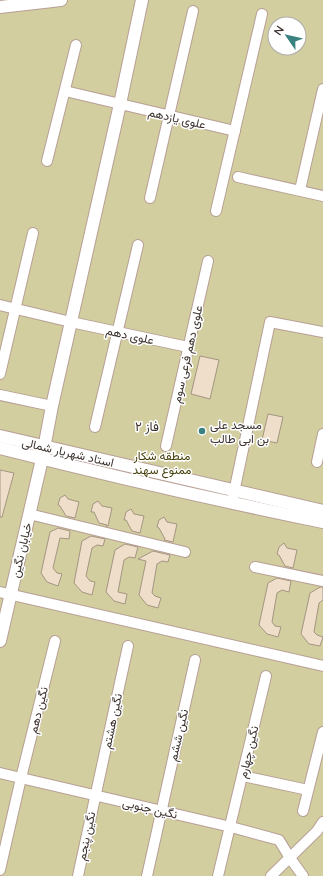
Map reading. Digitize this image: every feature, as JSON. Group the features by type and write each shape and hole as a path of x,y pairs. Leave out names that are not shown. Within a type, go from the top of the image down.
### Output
{"street":[{"path":"0,7 61,0"},
{"name":"خیابان نگین","path":"0,640 5,594 29,514 45,446 52,406 142,0"},
{"path":"150,198 170,116 193,10"},
{"path":"216,211 262,14"},
{"path":"47,161 76,45"},
{"path":"300,190 323,89"},
{"name":"علوی یازدهم","path":"65,91 235,131"},
{"path":"238,177 323,196"},
{"path":"0,374 33,233"},
{"path":"95,427 138,245"},
{"name":"علوی دهم فرعی سوم","path":"166,446 208,262"},
{"name":"علوی دهم","path":"0,305 188,347"},
{"path":"231,503 270,322 323,332"},
{"path":"0,396 52,406"},
{"path":"317,462 323,434"},
{"name":"استاد شهریار شمالی","path":"0,436 323,511"},
{"name":"استاد شهریار شمالی","path":"0,448 231,503 323,522"},
{"path":"29,514 185,552"},
{"path":"256,567 323,581"},
{"path":"5,594 323,666"},
{"name":"نگین دهم","path":"0,870 55,641"},
{"name":"نگین هشتم","path":"95,795 128,646"},
{"name":"نگین ششم","path":"147,876 195,660"},
{"name":"نگین چهارم","path":"218,876 266,676"},
{"path":"303,811 323,732"},
{"name":"نگین جنوبی","path":"0,773 279,840 303,876"},
{"path":"242,776 308,790"},
{"name":"نگین پنجم","path":"78,876 95,795"},
{"path":"271,876 317,831 323,822"}],"green space":[{"name":"منطقه شکار ممنوع سهند","path":"0,0 323,0 323,876 0,876"}],"building":[{"path":"200,356 219,360 210,399 191,394"},
{"path":"268,414 283,417 277,443 262,440"},
{"path":"0,470 14,473 2,517 0,517"},
{"path":"65,495 68,499 79,502 75,518 66,516 58,505 60,498"},
{"path":"98,501 102,506 112,508 108,526 99,523 94,512 91,512 93,504"},
{"path":"131,509 134,514 144,516 140,533 132,531 126,520 124,520 126,512"},
{"path":"164,517 167,522 177,524 173,542 164,540 165,539 157,527 159,520"},
{"path":"58,528 70,531 69,539 60,538 53,568 57,573 62,574 58,586 47,582 41,573 50,532"},
{"path":"91,536 105,539 103,546 97,545 92,548 86,576 90,581 95,582 92,595 82,592 74,583 82,541"},
{"path":"284,543 287,548 297,550 293,568 285,566 277,554 279,547"},
{"path":"125,544 138,547 135,558 129,557 124,560 118,592 127,594 125,604 114,601 106,592 115,550"},
{"path":"153,551 170,555 168,562 162,561 157,564 152,593 161,598 158,608 147,605 139,595 146,561 138,559"},
{"path":"277,578 291,581 289,592 282,590 277,593 272,622 275,626 281,627 278,637 267,634 259,625 268,583"},
{"path":"320,587 323,587 323,600 319,603 314,632 323,637 320,646 309,644 301,634 310,593"}],"place":[{"name":"مسجد علی بن ابی طالب","path":"202,431"}],"district":[{"name":"فاز ۲","path":"147,426"}]}
